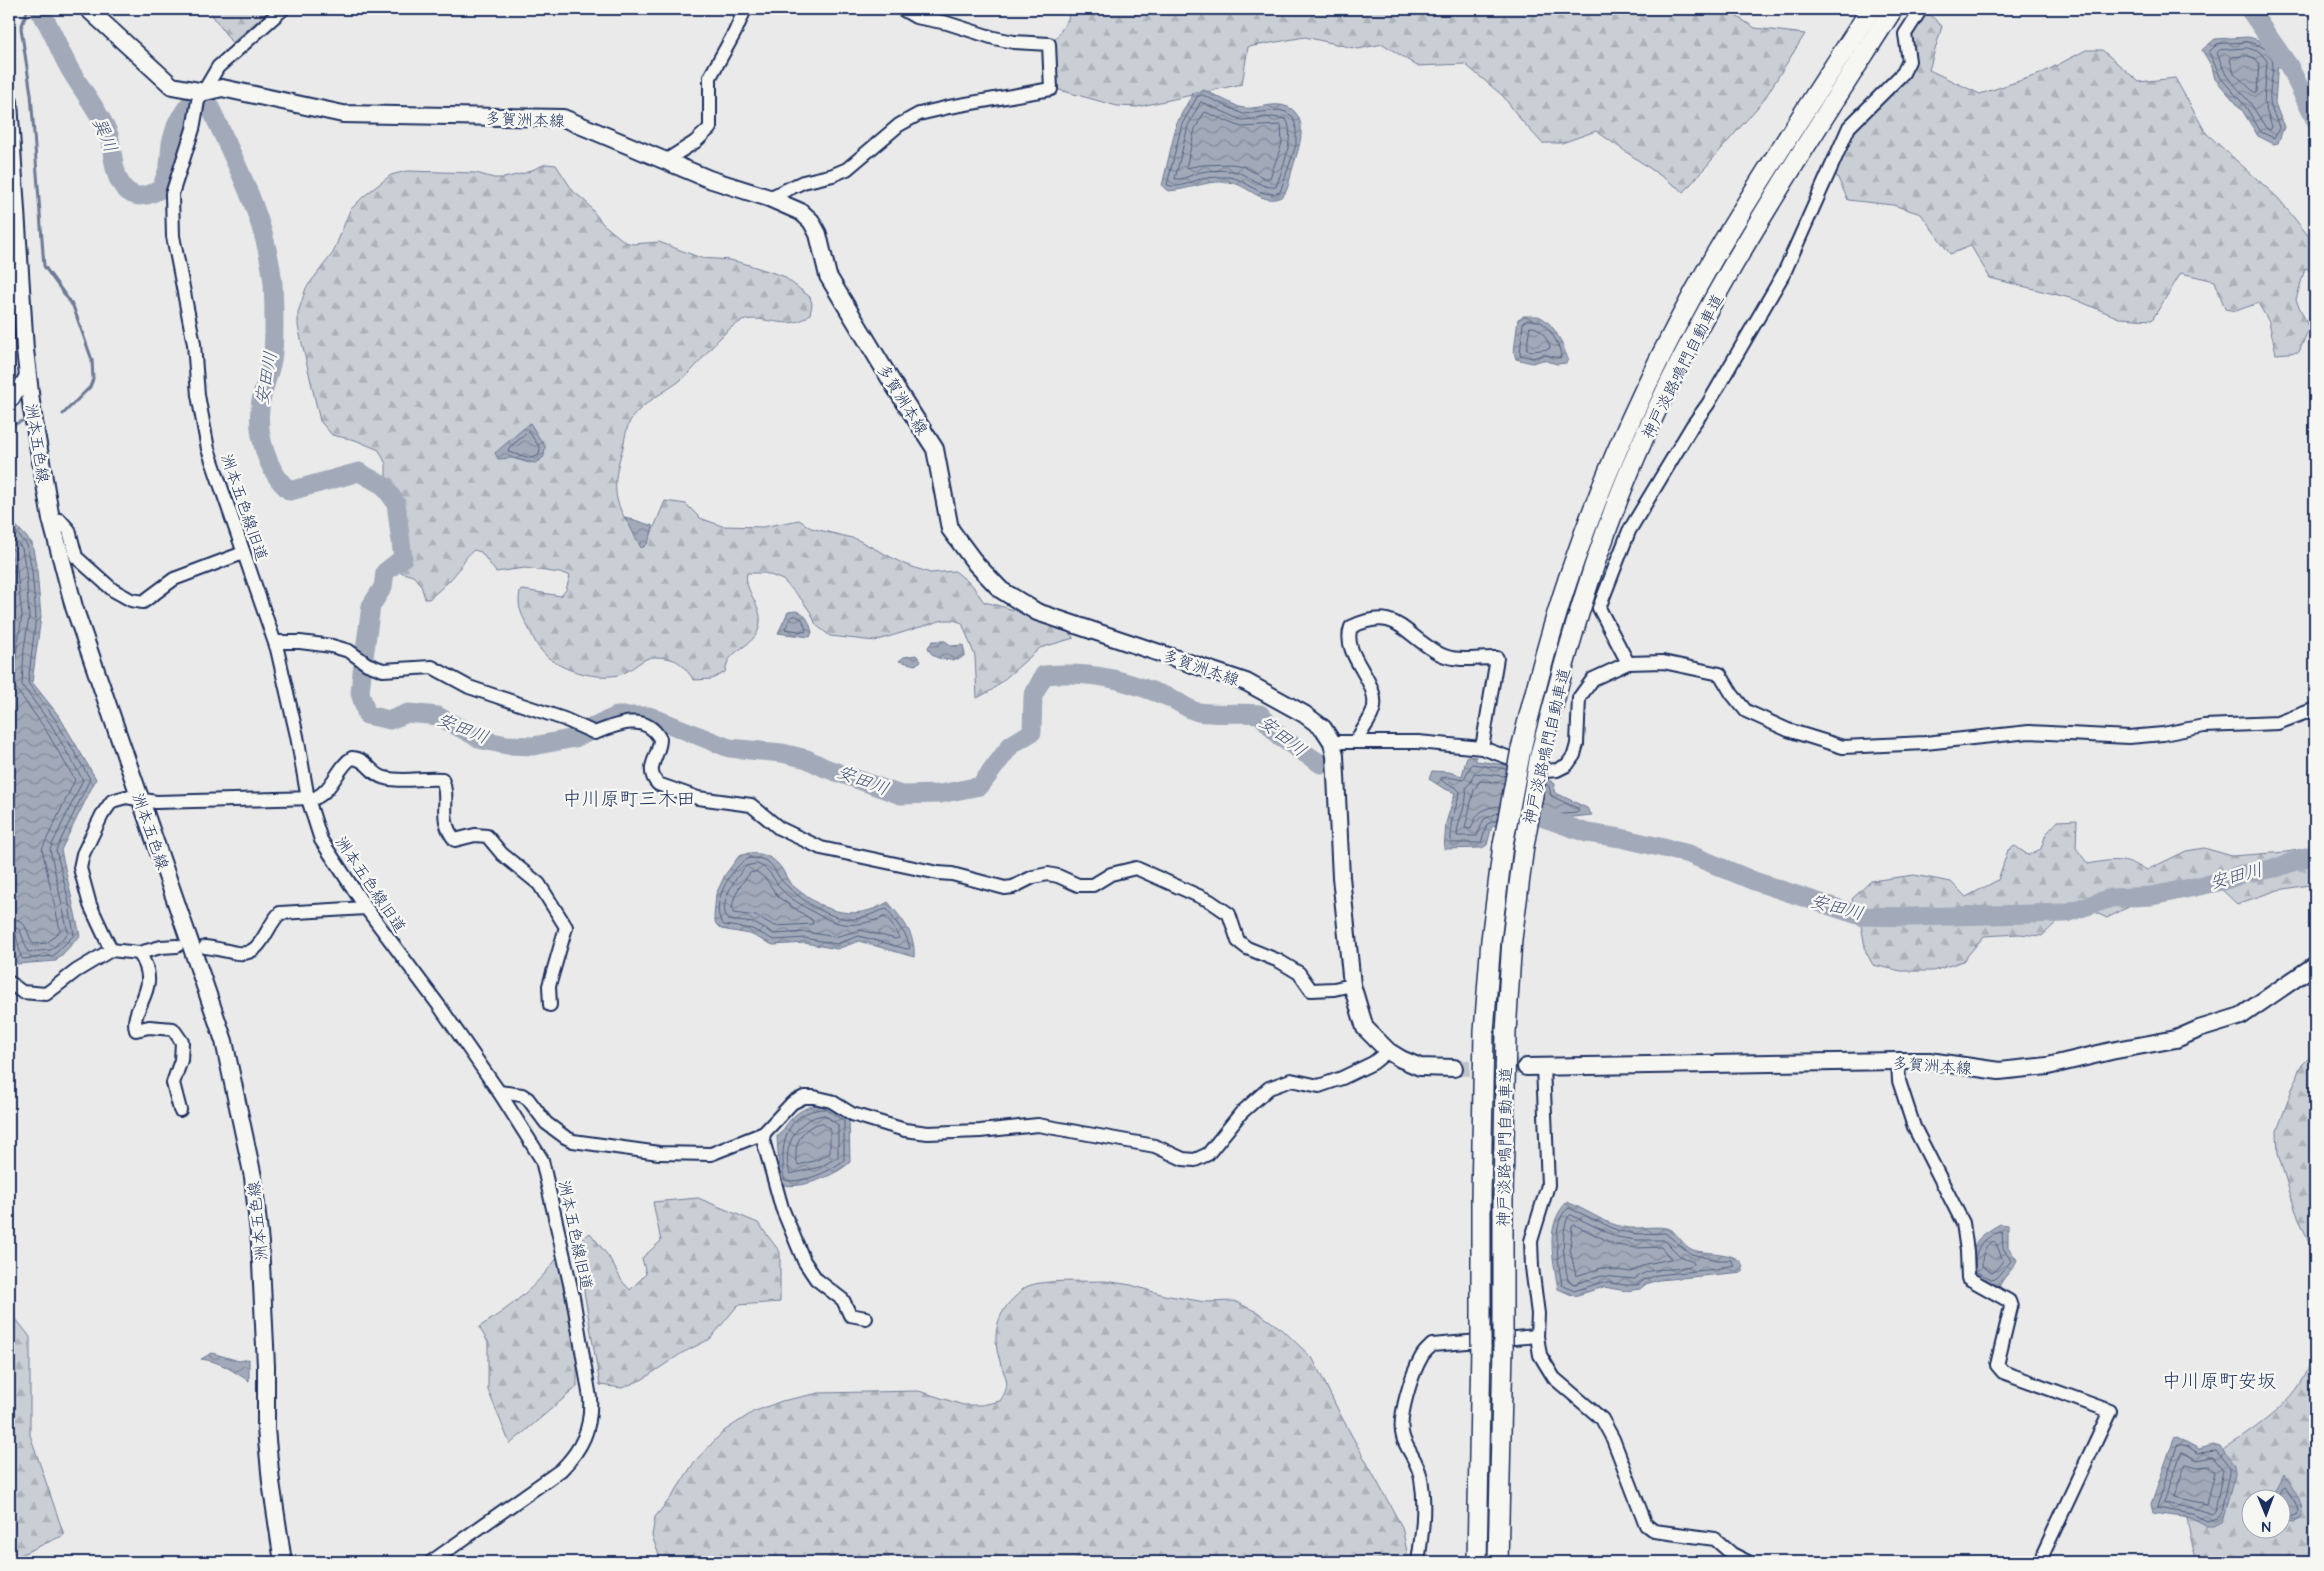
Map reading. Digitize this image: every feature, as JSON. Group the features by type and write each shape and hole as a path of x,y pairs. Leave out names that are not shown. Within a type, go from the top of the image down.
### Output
{"highway":[{"name":"神戸淡路鳴門自動車道","path":"1477,1562 1484,1032 1491,940 1503,845 1521,749 1542,664 1573,562 1603,485 1641,400 1714,258 1880,12"},
{"name":"神戸淡路鳴門自動車道","path":"1498,1562 1503,1348 1506,1032 1512,939 1524,846 1540,755 1562,671 1594,568 1621,491 1654,416 1690,343 1734,264 1880,12"}],"main road":[{"name":"多賀洲本線","path":"88,9 158,76 172,86 202,96 222,88 343,114 563,118 709,179 769,198 800,212 811,221 818,234 828,276 935,449 950,529 976,564 1001,590 1037,612 1246,682 1304,714 1323,728 1332,742"},
{"name":"洲本五色線","path":"9,102 28,372 50,519 74,607 224,1041 253,1177 260,1243 266,1366 266,1429 271,1482 283,1562"},
{"path":"1332,742 1335,756 1341,877 1352,985 1365,1028 1388,1051 1420,1067 1454,1068"},
{"name":"多賀洲本線","path":"1526,1067 1898,1061 1929,1062 1999,1071 2048,1066 2111,1051 2176,1039 2199,1028 2242,1016 2315,965"}],"street":[{"path":"202,96 218,67 283,9"},
{"path":"665,161 695,142 710,128 710,77 735,32 745,9"},
{"path":"769,198 803,182 833,175 847,169 899,125 919,114 1051,89 1049,44 1014,42 994,38 946,23 916,17 902,9"},
{"path":"1628,663 1599,608 1629,531 1692,426 1708,404 1784,273 1849,127 1903,73 1909,61 1905,34 1922,9"},
{"name":"洲本五色線旧道","path":"202,96 172,194 173,236 194,344 198,395 208,449 275,642 294,722 308,799 321,840 366,908 440,1006 500,1092 539,1154 544,1168 573,1297 588,1380 591,1414 588,1428 581,1446 561,1470 431,1562"},
{"path":"9,398 13,399 28,372"},
{"path":"50,519 60,520 69,530 76,557 113,590 131,600 143,602 174,579 243,553"},
{"path":"1356,742 1374,708 1374,695 1351,646 1348,635 1351,627 1368,619 1383,617 1415,635 1441,654 1468,660 1497,658 1482,748"},
{"path":"275,642 300,642 332,646 349,651 364,662 383,670 438,668 469,687 564,719 595,733 625,722 638,722 651,727 660,739 660,745 651,768 654,779 658,784 698,798 751,804 780,828 821,848 938,873 952,874 1005,888 1013,887 1033,877 1048,874 1058,876 1078,885 1093,885 1111,874 1136,868 1210,901 1229,914 1238,941 1247,948 1279,961 1299,973 1311,990 1334,989 1352,985"},
{"path":"1332,742 1418,742 1482,748 1546,771 1557,770 1567,765 1574,755 1577,744 1579,698 1594,679 1628,663 1663,662 1720,674 1732,694 1746,711 1788,730 1843,747 1925,743 2029,732 2137,736 2204,726 2278,723 2315,709"},
{"path":"111,950 90,904 80,868 84,854 102,815 112,801 126,797 156,802 308,799 319,796 352,758 363,760 376,775 384,778 406,780 442,779 444,814 451,835 455,840 487,836 502,854 539,884 566,926 549,986 550,1005"},
{"path":"205,947 238,953 251,953 258,947 274,918 280,913 366,908"},
{"path":"9,982 22,992 46,994 76,971 111,950 138,953 161,947 177,946"},
{"path":"138,953 147,965 147,990 134,1023 136,1030 149,1027 172,1029 182,1042 181,1060 173,1083 180,1110"},
{"path":"500,1092 522,1095 557,1132 565,1137 585,1144 659,1153 704,1155 721,1151 764,1133 792,1103 804,1098 814,1097 832,1101 852,1114 905,1130 928,1133 1038,1125 1156,1146 1183,1159 1195,1160 1208,1154 1241,1113 1269,1088 1291,1080 1319,1086 1342,1078 1372,1063 1388,1051"},
{"path":"1898,1061 1898,1081 1914,1127 1963,1223 1968,1278 2009,1301 2010,1307 1997,1365 2003,1372 2110,1411 2043,1554 2042,1562"},
{"path":"1543,1067 1548,1185 1531,1241 1540,1355 1554,1378 1602,1420 1613,1439 1646,1525 1654,1532 1714,1540 1732,1554 1747,1562"},
{"path":"764,1133 763,1140 782,1208 804,1261 816,1279 843,1300 850,1315 866,1318"},
{"path":"1418,1562 1423,1526 1421,1480 1416,1460 1403,1437 1402,1416 1422,1356 1432,1345 1537,1336"}],"green space":[{"path":"208,9 271,9 232,43"},
{"path":"1070,9 1725,9 1755,28 1805,34 1763,101 1684,192 1596,131 1562,143 1542,143 1503,96 1465,64 1417,66 1383,44 1358,49 1305,37 1248,47 1242,84 1137,107 1117,106 1056,89 1055,40 1068,19"},
{"path":"1927,12 1942,26 1929,70 1980,94 2040,74 2086,50 2102,50 2139,82 2175,78 2206,133 2278,198 2315,244 2315,275 2314,272 2305,268 2296,300 2309,328 2299,352 2276,354 2269,322 2258,303 2236,311 2225,309 2215,281 2181,273 2152,320 2119,318 2074,299 1990,278 1971,246 1950,254 1921,214 1893,205 1848,200 1836,174 1845,147 1859,122 1912,70 1914,50 1912,34"},
{"path":"546,164 556,165 573,191 586,202 603,224 625,242 633,244 659,242 701,258 730,260 746,264 783,276 810,297 812,304 810,314 802,320 784,323 756,319 738,323 718,340 688,374 648,402 633,417 628,425 617,468 616,488 619,506 641,545 644,547 647,544 665,501 686,504 700,518 722,526 763,527 799,520 811,528 856,539 904,564 930,573 955,571 972,585 984,602 1018,611 1046,622 1058,627 1074,638 1040,648 992,690 977,698 975,656 962,623 954,620 943,620 875,641 830,636 816,625 811,613 802,600 783,580 765,573 747,573 746,579 760,616 760,622 755,636 730,658 725,672 712,679 694,680 679,662 651,657 618,675 598,676 576,672 556,663 548,657 537,645 520,610 520,591 561,596 566,590 570,576 566,574 525,568 496,572 481,552 474,550 449,581 429,599 425,599 421,585 413,576 397,571 406,559 402,519 397,500 386,484 386,464 379,450 355,440 332,435 320,421 298,326 298,313 306,288 333,253 350,210 364,196 391,175 407,171 476,173 494,178 504,178 525,173","holes":["530,424 545,447 540,461 529,463 512,458"]},
{"path":"2077,820 2076,848 2088,864 2118,861 2131,863 2147,870 2186,851 2204,848 2232,856 2286,852 2315,847 2315,884 2278,890 2237,904 2212,883 2192,882 2154,895 2107,918 2092,911 2061,918 2042,936 2019,934 1984,936 1963,961 1933,971 1901,971 1873,965 1866,952 1861,925 1852,899 1871,881 1914,875 1951,882 1966,897 1998,880 2008,850 2015,846 2028,855 2041,849 2046,834 2058,821"},
{"path":"2315,1052 2315,1277 2310,1245 2295,1209 2278,1154 2277,1131 2300,1067"},
{"path":"698,1198 758,1223 780,1252 780,1302 738,1305 710,1339 682,1353 643,1379 622,1388 600,1385 576,1244 590,1233 609,1257 622,1281 630,1290 646,1274 642,1258 661,1241 653,1202"},
{"path":"558,1257 577,1363 577,1387 510,1444 488,1390 488,1342 479,1327 522,1296 541,1278"},
{"path":"1105,1281 1131,1285 1164,1295 1205,1302 1234,1301 1257,1312 1283,1330 1313,1359 1340,1414 1402,1527 1409,1562 666,1562 660,1558 652,1536 655,1517 673,1495 695,1461 724,1431 753,1412 782,1401 819,1393 919,1391 963,1405 982,1405 1000,1401 1007,1384 997,1349 996,1332 1000,1317 1010,1302 1024,1288 1036,1284"},
{"path":"9,1310 30,1337 30,1435 64,1535 9,1560"},
{"path":"2315,1341 2315,1562 2198,1562 2191,1540 2188,1521 2187,1505 2190,1495 2215,1458 2281,1406 2292,1395 2307,1371"}],"water":[{"path":"2248,37 2270,47 2278,60 2275,103 2284,127 2278,143 2274,144 2258,136 2242,110 2215,79 2212,67 2202,50 2215,39"},
{"path":"1204,90 1239,107 1251,108 1282,105 1295,112 1301,126 1300,143 1288,186 1283,196 1276,199 1263,198 1239,185 1225,182 1208,183 1168,191 1162,186 1177,122 1193,93"},
{"path":"1524,316 1538,316 1549,323 1557,334 1568,359 1566,363 1557,364 1543,360 1532,363 1516,359 1514,352 1518,319"},
{"path":"530,423 545,447 544,457 535,463 512,458 498,459 495,453"},
{"path":"625,517 653,526 650,539 644,547 641,548"},
{"path":"9,518 32,543 37,571 41,617 32,682 59,716 96,779 61,850 80,936 56,961 17,964 9,927"},
{"path":"796,611 803,614 807,619 812,632 810,637 778,633 788,612"},
{"path":"933,641 945,641 952,646 963,645 965,655 958,660 936,657 930,652 928,647"},
{"path":"916,655 921,661 915,665 899,661 904,657"},
{"path":"1467,756 1476,757 1476,761 1507,765 1537,774 1555,784 1554,792 1587,808 1592,815 1492,826 1487,845 1482,848 1444,849 1446,823 1455,793 1429,779 1432,771 1449,772 1462,776"},
{"path":"749,853 763,855 772,859 782,869 790,883 824,907 849,913 874,909 888,902 907,927 913,941 914,957 859,941 837,949 805,943 773,945 750,934 721,929 716,924 714,917 716,894 725,875 739,856"},
{"path":"827,1103 849,1117 850,1162 827,1177 807,1184 788,1186 780,1184 777,1136 779,1136 793,1117 804,1109"},
{"path":"1567,1202 1619,1226 1666,1228 1677,1235 1685,1245 1693,1250 1725,1255 1739,1260 1743,1272 1659,1280 1646,1284 1640,1289 1626,1291 1604,1287 1574,1296 1558,1289 1552,1243 1555,1221"},
{"path":"2000,1224 2008,1225 2008,1247 2017,1260 1999,1288 1971,1275 1971,1264 1975,1244 1984,1234"},
{"path":"212,1353 239,1361 249,1359 249,1381 221,1364 201,1359"},
{"path":"2177,1437 2199,1449 2213,1445 2220,1447 2234,1465 2235,1474 2222,1522 2214,1526 2206,1526 2190,1518 2153,1513 2151,1504 2174,1438"},
{"path":"2284,1474 2300,1501 2301,1519 2292,1523 2292,1488 2276,1488"}],"waterway":[{"path":"28,9 21,28 31,94 44,266 73,306 92,360 93,379 90,387 63,414"},
{"name":"安田川","path":"38,9 51,30 68,66 106,127 117,176 125,190 132,194 143,196 161,189 169,166 171,143 177,123 188,106 209,105 257,214 270,261 273,284 274,343 272,360 263,390 260,419 262,442 270,464 276,475 290,491 359,472 384,486 396,503 403,558 385,572 383,587 371,606 360,693 367,715 390,720 408,713 438,716 482,740 507,745 533,746 575,738 617,716 649,716 729,748 782,753 807,759 825,768 901,795 940,794 980,786 1011,745 1032,732 1033,696 1044,675 1078,674 1093,675 1136,685 1171,698 1198,712 1260,714 1280,737 1321,764"},
{"path":"2249,9 2289,66 2315,119"},
{"path":"9,427 22,421"},
{"name":"安田川","path":"1527,812 1587,833 1621,838 1689,854 1754,881 1861,916 1911,917 2066,913 2111,898 2152,896 2223,881 2242,874 2276,868 2315,854"}],"tunnel":[{"path":"1454,1068 1526,1067"}],"district":[{"name":"中川原町三木田","path":"629,798"},
{"name":"中川原町安坂","path":"2219,1380"}],"water label":[{"name":"巽川","path":"105,135"}]}
